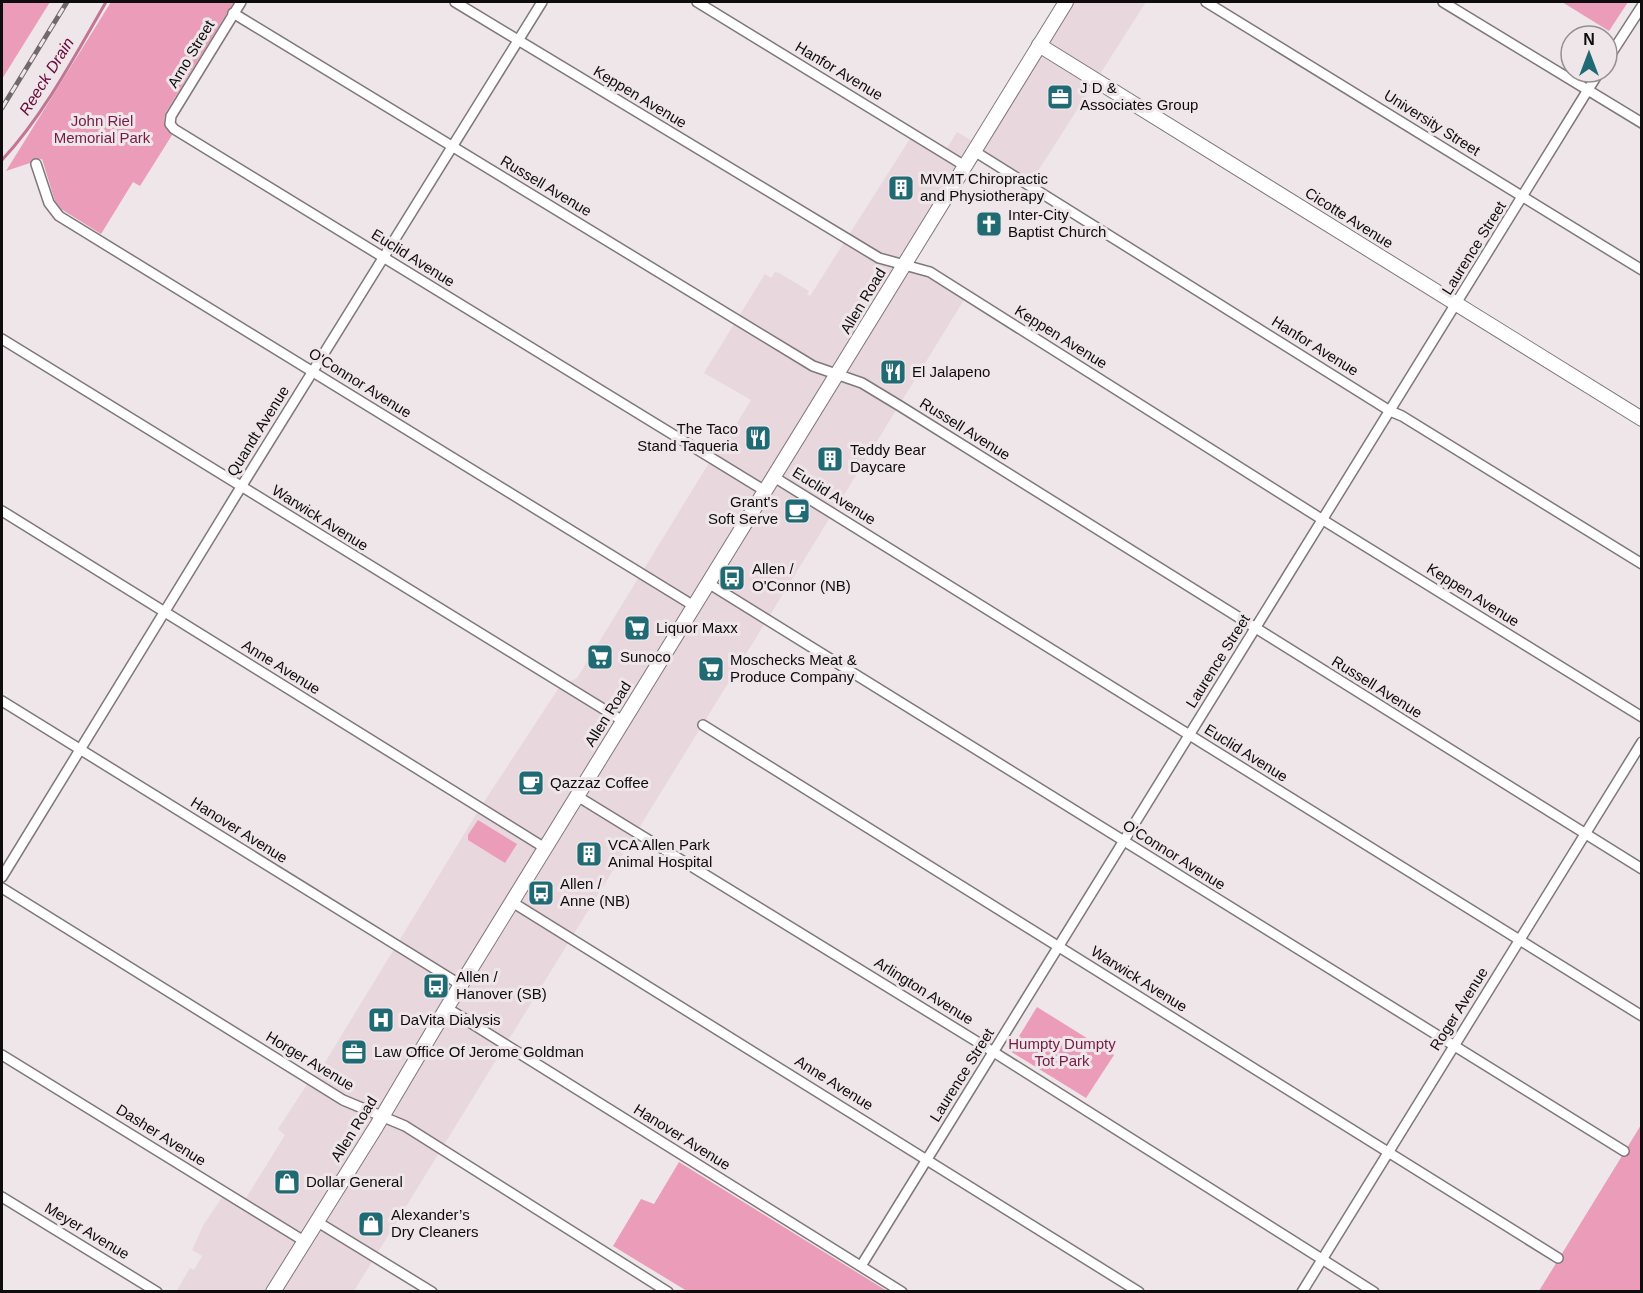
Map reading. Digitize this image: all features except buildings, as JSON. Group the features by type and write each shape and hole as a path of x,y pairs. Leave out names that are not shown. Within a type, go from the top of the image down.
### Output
{"main road":[{"name":"Allen Road","path":"273,1292 1066,2"},
{"name":"Cicotte Avenue","path":"1039,45 1641,419"}],"street":[{"name":"Arno Street","path":"170,124 171,115 241,2"},
{"name":"Keppen Avenue","path":"455,2 879,258 930,272 1641,717"},
{"name":"Quandt Avenue","path":"2,877 542,2"},
{"name":"Hanfor Avenue","path":"697,2 965,166"},
{"name":"University Street","path":"1206,2 1641,270"},
{"path":"1443,2 1641,123"},
{"path":"1619,41 1641,6"},
{"name":"Russell Avenue","path":"234,13 813,366 862,383 900,406 1641,869"},
{"name":"Laurence Street","path":"861,1266 1592,84"},
{"name":"Euclid Avenue","path":"170,124 174,129 765,491"},
{"name":"Hanfor Avenue","path":"974,151 1390,411 1402,416 1641,564"},
{"name":"O'Connor Avenue","path":"36,164 49,203 59,216 694,606"},
{"name":"Warwick Avenue","path":"2,339 623,721"},
{"name":"Euclid Avenue","path":"774,477 1641,1016"},
{"name":"Anne Avenue","path":"2,511 545,848"},
{"name":"O'Connor Avenue","path":"708,583 1624,1151"},
{"name":"Hanover Avenue","path":"2,701 461,985"},
{"name":"Warwick Avenue","path":"703,725 1558,1258"},
{"name":"Roger Avenue","path":"1302,1292 1641,742"},
{"name":"Arlington Avenue","path":"578,796 994,1053 1374,1292"},
{"name":"Horger Avenue","path":"2,888 345,1101 405,1126 668,1292"},
{"name":"Anne Avenue","path":"512,902 927,1158 1139,1292"},
{"name":"Hanover Avenue","path":"447,1008 902,1292"},
{"name":"Dasher Avenue","path":"2,1055 304,1241"},
{"name":"Meyer Avenue","path":"2,1197 157,1292"},
{"path":"316,1221 432,1292"}],"shaded area":[{"path":"1066,2 1146,2 1029,185 974,151 904,265 930,272 967,295 354,1291 176,1292 190,1268 194,1270 202,1256 192,1250 204,1224 225,1193 243,1203 285,1135 278,1129 310,1080 321,1069 480,808 558,689 577,678 712,458 715,459 751,400 704,373 765,274 771,278 775,272 779,273 809,291 807,294 810,296 913,134 944,153 957,132 978,144"}],"green space":[{"path":"2,2 50,2 2,79"},
{"name":"John Riel Memorial Park","path":"111,2 234,2 166,112 165,125 172,135 140,186 133,182 101,234 61,209 55,201 42,159 6,171"},
{"path":"1562,2 1628,2 1614,24 1598,24"},
{"path":"478,820 517,844 505,863 468,840 468,835"},
{"name":"Humpty Dumpty Tot Park","path":"1037,1007 1114,1055 1086,1098 1010,1051"},
{"path":"1641,1125 1641,1291 1539,1291"},
{"path":"679,1162 887,1291 687,1291 613,1246 641,1199 654,1204"}],"waterway":[{"name":"Reeck Drain","path":"2,160 45,104 106,2"}],"railway":[{"path":"2,108 67,2"}],"place":[{"name":"J D & Associates Group","path":"1060,97"},
{"name":"MVMT Chiropractic and Physiotherapy","path":"901,188"},
{"name":"Inter-City Baptist Church","path":"989,224"},
{"name":"El Jalapeno","path":"893,372"},
{"name":"The Taco Stand Taqueria","path":"758,438"},
{"name":"Teddy Bear Daycare","path":"830,459"},
{"name":"Grant's Soft Serve","path":"797,511"},
{"name":"Allen / O'Connor (NB)","path":"732,578"},
{"name":"Liquor Maxx","path":"637,628"},
{"name":"Sunoco","path":"600,657"},
{"name":"Moschecks Meat & Produce Company","path":"711,669"},
{"name":"Qazzaz Coffee","path":"531,783"},
{"name":"VCA Allen Park Animal Hospital","path":"589,854"},
{"name":"Allen / Anne (NB)","path":"541,893"},
{"name":"Allen / Hanover (SB)","path":"436,986"},
{"name":"DaVita Dialysis","path":"381,1020"},
{"name":"Law Office Of Jerome Goldman","path":"354,1052"},
{"name":"Dollar General","path":"287,1182"},
{"name":"Alexander’s Dry Cleaners","path":"371,1224"}]}
